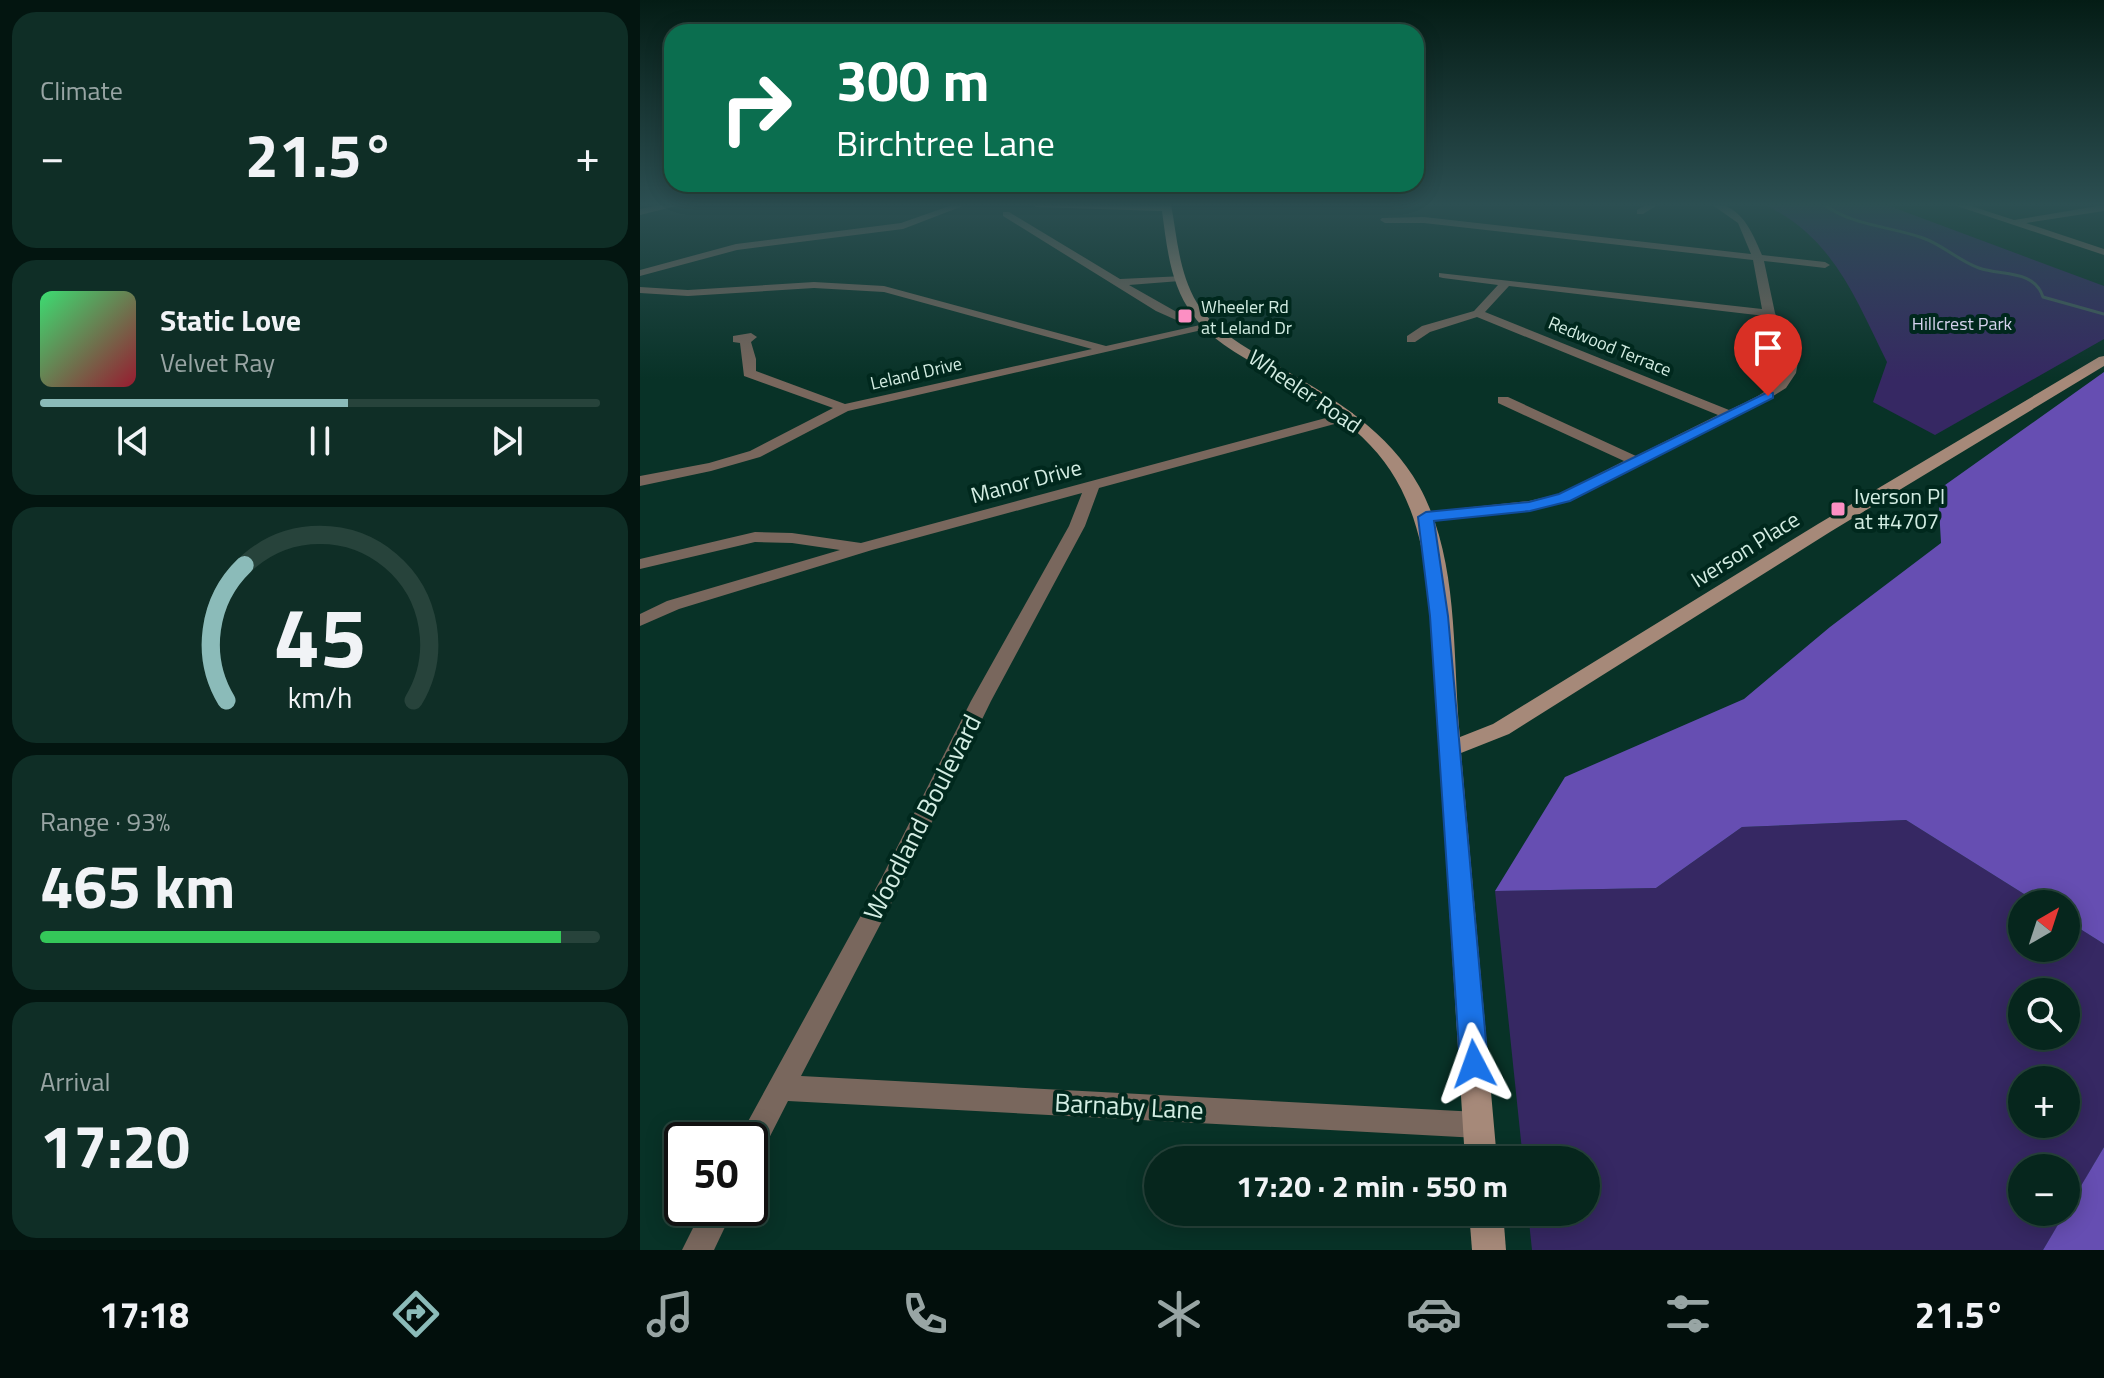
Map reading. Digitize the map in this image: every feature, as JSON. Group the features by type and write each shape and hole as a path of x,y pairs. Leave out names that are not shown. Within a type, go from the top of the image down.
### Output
{"main road":[{"name":"Wheeler Road","path":"1177,262 1180,278 1192,305 1209,327 1348,416 1395,462 1426,517 1439,616 1480,1146"},
{"name":"Iverson Place","path":"1450,749 1501,729 1824,528 2104,360"},
{"path":"1487,1226 1489,1250"}],"street":[{"path":"640,273 679,262"},
{"path":"1084,262 1183,319"},
{"path":"1426,517 1548,503 1638,462 1727,414 1768,396 1790,373 1792,362 1769,313 1758,262"},
{"path":"1770,262 1821,268"},
{"path":"1443,275 1674,309 1769,313"},
{"path":"1117,283 1180,278"},
{"path":"1411,339 1426,329 1478,313 1506,283"},
{"path":"640,290 688,293 814,285 884,289 1106,349"},
{"name":"Redwood Terrace","path":"1478,313 1727,414"},
{"name":"Leland Drive","path":"640,481 700,470 755,454 844,408 1209,327"},
{"path":"745,341 750,359 749,373 844,408"},
{"path":"1503,400 1638,462"},
{"name":"Manor Drive","path":"640,621 662,609 866,547 1348,416"},
{"name":"Woodland Boulevard","path":"762,1122 892,879 981,701 1077,526 1092,487"},
{"path":"640,564 755,537 866,547"},
{"name":"Barnaby Lane","path":"780,1088 1478,1125"},
{"path":"697,1250 710,1226"}],"green space":[{"name":"Hillcrest Park","path":"1833,262 2041,262 2104,286 2104,339 1935,435 1873,402 1887,362"},
{"path":"1906,820 2018,890 2008,890 2008,962 2080,962 2080,929 2104,944 2104,1147 2080,1188 2080,1154 2008,1154 2008,1226 2058,1226 2043,1250 1532,1250 1529,1226 1600,1226 1600,1146 1522,1146 1495,891 1656,888 1742,827"}],"shaded area":[{"path":"2104,372 2104,944 2080,929 2080,890 2018,890 1906,820 1742,827 1656,888 1495,891 1565,777 1744,699 1830,627 1941,543 1938,490"},
{"path":"2104,1147 2104,1250 2043,1250 2057,1226 2080,1226 2080,1188"}],"waterway":[{"path":"1968,262 1979,268 2025,278 2039,288 2043,297 2104,314"}],"place":[{"name":"Wheeler Rd at Leland Dr","path":"1185,316"},
{"name":"Iverson Pl at #4707","path":"1838,509"}],"route":[{"path":"1474,1064 1439,616 1426,517 1548,503 1607,478 1727,414 1768,396"}]}
